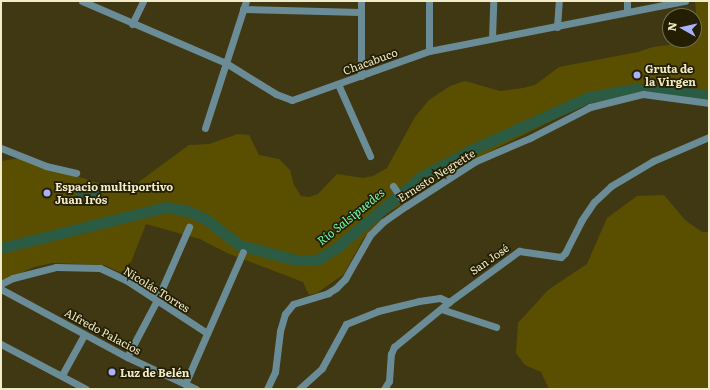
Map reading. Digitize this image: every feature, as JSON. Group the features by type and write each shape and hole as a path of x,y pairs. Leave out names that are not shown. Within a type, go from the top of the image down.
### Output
{"street":[{"name":"Chacabuco","path":"82,1 132,24 226,63 276,94 292,100 428,51 685,1"},
{"path":"132,24 143,1"},
{"path":"205,128 246,1"},
{"path":"360,76 361,1"},
{"path":"428,51 429,1"},
{"path":"492,38 493,1"},
{"path":"558,1 558,26"},
{"path":"627,1 627,12"},
{"path":"243,9 360,12"},
{"path":"338,84 370,156"},
{"name":"Ernesto Negrette","path":"267,389 275,372 280,331 285,314 293,304 328,293 336,288 345,279 370,235 383,222 417,199 476,161 530,138 590,107 643,94 709,103"},
{"name":"San José","path":"384,389 389,381 391,354 394,347 449,302 519,251 561,257 585,215 611,186 653,161 709,137"},
{"path":"1,148 46,166 76,173"},
{"path":"393,186 401,198"},
{"path":"127,357 157,300 190,227"},
{"path":"185,384 243,252"},
{"name":"Nicolás Torres","path":"1,284 41,270 94,267 126,280 207,333"},
{"name":"Alfredo Palacios","path":"1,289 84,335 196,389"},
{"path":"298,389 326,363 346,324 378,311 419,301 440,298 449,302"},
{"path":"441,309 496,327"},
{"path":"62,375 84,335"},
{"path":"1,344 86,389"}],"shaded area":[{"path":"695,1 709,1 709,91 671,84 588,103 460,166 385,215 363,239 344,274 317,293 309,295 303,282 227,253 200,239 146,224 126,275 104,265 53,263 34,267 1,282 1,161 21,158 135,195 140,181 189,145 209,144 238,134 249,135 259,155 279,159 290,170 294,185 301,196 309,197 318,194 337,174 363,178 373,176 387,168 415,117 429,100 450,86 465,81 500,91 523,88 535,85 559,67 638,52 653,47 662,46 662,48 702,48 702,8 696,8"},
{"path":"76,185 100,187 99,199 75,197"},
{"path":"664,195 685,220 702,232 709,232 709,389 549,389 541,372 525,365 516,353 518,323 548,290 587,264 607,218 637,196"}],"waterway":[{"name":"Río Salsipuedes","path":"1,248 165,207 188,211 207,220 239,245 296,260 317,260 336,248 422,176 473,149 589,97 634,89 709,95"}],"place":[{"name":"Gruta de la Virgen","path":"637,75"},
{"name":"Espacio multiportivo Juan Irós","path":"47,193"},
{"name":"Luz de Belén","path":"112,372"}]}
